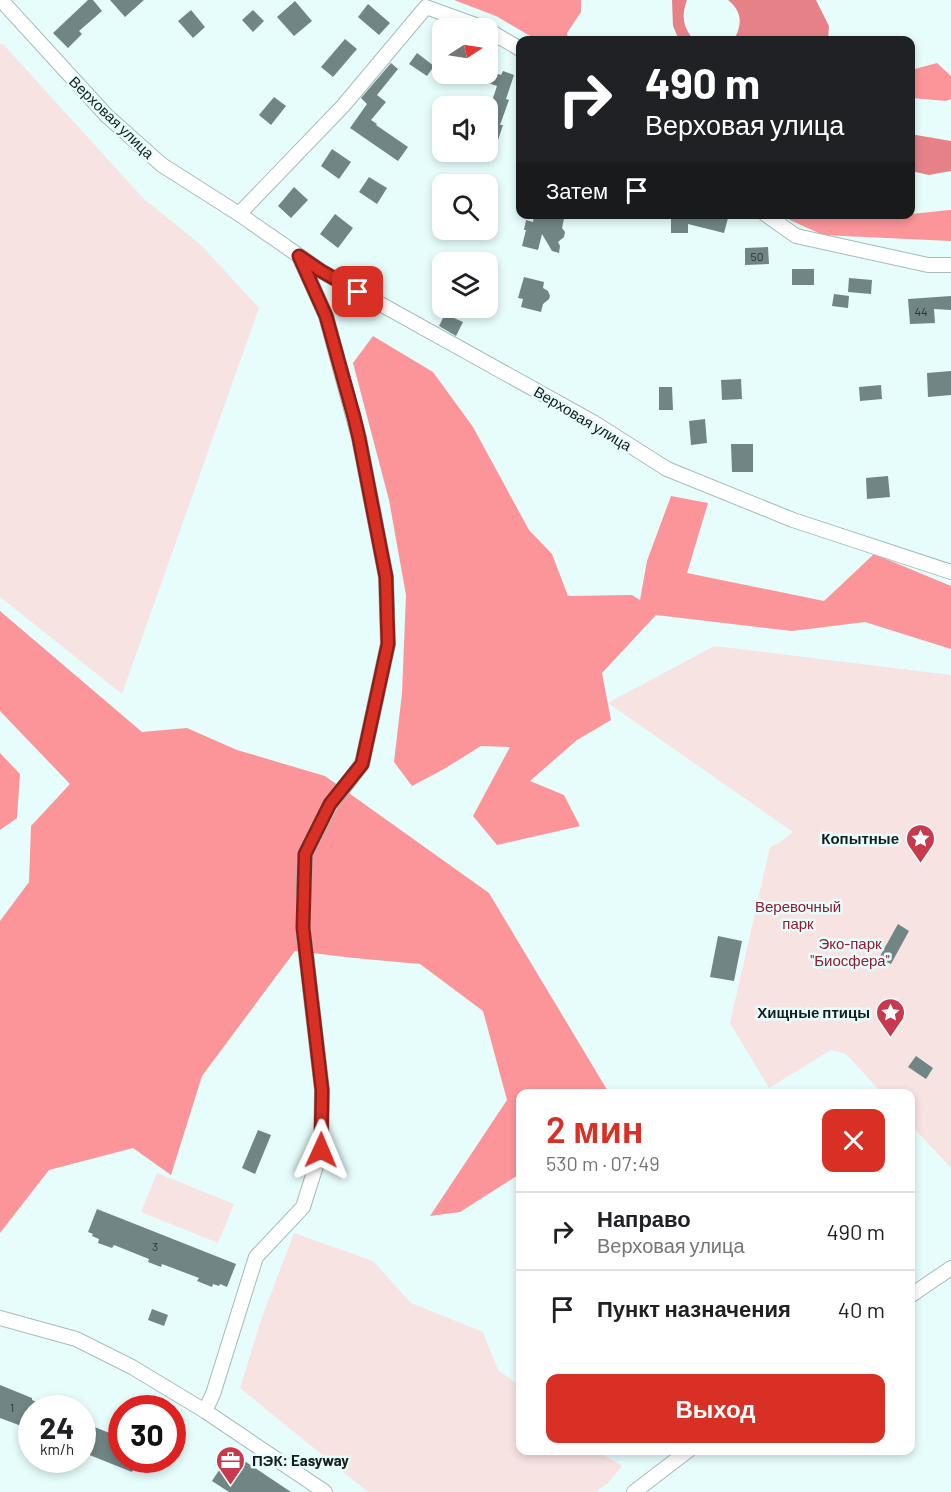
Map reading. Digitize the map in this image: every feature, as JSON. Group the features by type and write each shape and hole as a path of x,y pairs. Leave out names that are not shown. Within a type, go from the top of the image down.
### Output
{"street":[{"name":"Верховая улица","path":"1,0 107,116 162,165 239,214 321,271 593,422 667,469 793,520 951,572"},
{"path":"239,214 343,106 427,4 460,18"},
{"path":"498,36 516,47"},
{"path":"772,219 796,236 928,265 951,265"},
{"path":"205,1411 213,1394 256,1257 303,1207 321,1150 322,1090 303,928 305,854 330,804 362,764 388,644 386,577 359,438 326,316 299,256"},
{"path":"915,1293 951,1268"},
{"path":"0,1318 76,1339 132,1367 205,1411 325,1492"},
{"path":"634,1492 682,1455"}],"green space":[{"path":"0,44 3,44 143,198 201,245 259,308 122,694 0,597"},
{"name":"Эко-парк \"Биосфера\"","path":"714,646 951,675 951,1168 915,1129 915,1089 878,1089 846,1054 831,1050 769,1088 730,1023 770,847 793,832 608,703"},
{"path":"157,1173 234,1204 218,1243 141,1212"},
{"path":"294,1233 373,1261 411,1303 483,1332 498,1370 516,1383 516,1455 604,1455 622,1466 608,1483 596,1492 368,1492 240,1388 262,1317"}],"shaded area":[{"path":"454,0 581,0 581,12 567,33 567,36 530,36 496,16"},
{"path":"672,0 687,0 684,21 691,36 677,36 673,26"},
{"path":"728,0 816,0 829,26 828,36 736,36 740,19"},
{"path":"937,63 951,76 951,99 946,101 915,98 915,69"},
{"path":"915,135 951,141 951,171 929,175 915,172"},
{"path":"951,210 951,241 823,235 789,219 915,219 915,214"},
{"path":"373,336 433,372 473,427 529,530 552,554 568,596 632,595 640,600 647,561 671,496 708,503 687,573 824,601 874,554 951,586 951,649 865,622 792,631 656,615 602,673 611,720 577,740 530,781 564,795 580,826 497,845 473,816 510,747 481,746 412,786 394,762 402,693 406,595 389,500 353,363"},
{"path":"0,611 142,732 187,728 237,750 325,776 489,893 607,1089 516,1089 516,1177 460,1212 430,1216 507,1100 483,1011 420,964 295,951 202,1076 171,1175 133,1148 49,1170 0,1233 0,921 29,882 31,826 70,784 0,711"},
{"path":"0,753 20,774 17,818 0,830"}],"building":[{"path":"88,0 93,0 102,11 79,31 82,34 68,48 53,33"},
{"path":"110,0 144,0 125,17"},
{"path":"295,1 312,21 294,36 277,17"},
{"path":"368,4 390,23 379,35 358,17"},
{"path":"191,10 205,27 193,38 178,21"},
{"path":"253,10 264,21 253,32 242,20"},
{"path":"345,39 357,49 333,77 321,67"},
{"path":"417,53 432,64 432,69 427,76 409,64"},
{"path":"391,63 398,69 377,95 386,102 371,120 408,147 398,161 350,128 367,104 361,98"},
{"path":"503,71 514,75 506,99 509,100 500,125 503,125 498,140 498,96 494,96 497,86 491,84 498,84 498,74 501,75"},
{"path":"274,97 286,106 271,125 259,115"},
{"path":"332,149 351,162 339,179 321,166"},
{"path":"369,177 387,188 377,204 359,192"},
{"path":"294,187 308,200 291,218 278,206"},
{"path":"335,214 353,228 338,248 320,234"},
{"path":"533,219 564,219 562,228 565,232 564,237 558,242 559,253 552,251 542,234 538,250 522,246 526,220 533,222"},
{"path":"671,219 728,219 724,233 688,224 688,233 671,233"},
{"path":"768,247 769,264 745,265 745,248"},
{"path":"792,269 814,269 814,285 792,285"},
{"path":"524,277 544,282 543,288 550,296 543,304 541,312 521,307 523,299 518,298"},
{"path":"849,278 872,280 871,294 848,292"},
{"path":"834,294 849,296 848,308 832,306"},
{"path":"951,296 951,310 934,309 935,323 910,324 908,299"},
{"path":"443,318 454,318 463,322 456,336 439,326"},
{"path":"951,371 951,395 928,397 927,373"},
{"path":"741,379 742,399 722,400 721,380"},
{"path":"881,385 882,399 860,401 859,387"},
{"path":"659,387 672,387 673,410 659,410"},
{"path":"705,419 707,443 691,445 689,421"},
{"path":"731,444 753,444 753,472 732,472"},
{"path":"888,476 890,497 867,499 866,478"},
{"path":"898,924 909,931 891,964 879,958"},
{"path":"718,936 742,941 734,981 710,977"},
{"path":"916,1056 933,1068 926,1079 908,1067"},
{"path":"258,1130 271,1135 255,1174 242,1168"},
{"path":"97,1209 236,1264 227,1287 213,1284 212,1287 197,1281 199,1278 162,1264 161,1267 148,1262 149,1259 114,1245 112,1248 98,1243 99,1239 88,1232"},
{"path":"152,1309 168,1315 164,1326 148,1320"},
{"path":"0,1385 25,1395 18,1395 18,1425 0,1418"},
{"path":"96,1428 108,1432 108,1462 96,1458"},
{"path":"231,1452 291,1492 229,1492 212,1481"}],"place":[{"name":"Копытные","path":"920,864"},
{"name":"Хищные птицы","path":"891,1038"},
{"name":"ПЭК: Easyway","path":"231,1486"}],"route":[{"path":"321,1150 322,1090 303,928 305,854 330,804 362,764 388,644 387,599 386,577 359,438 326,316 299,256 358,292"}],"park label":[{"name":"Веревочный парк","path":"798,914"}]}
